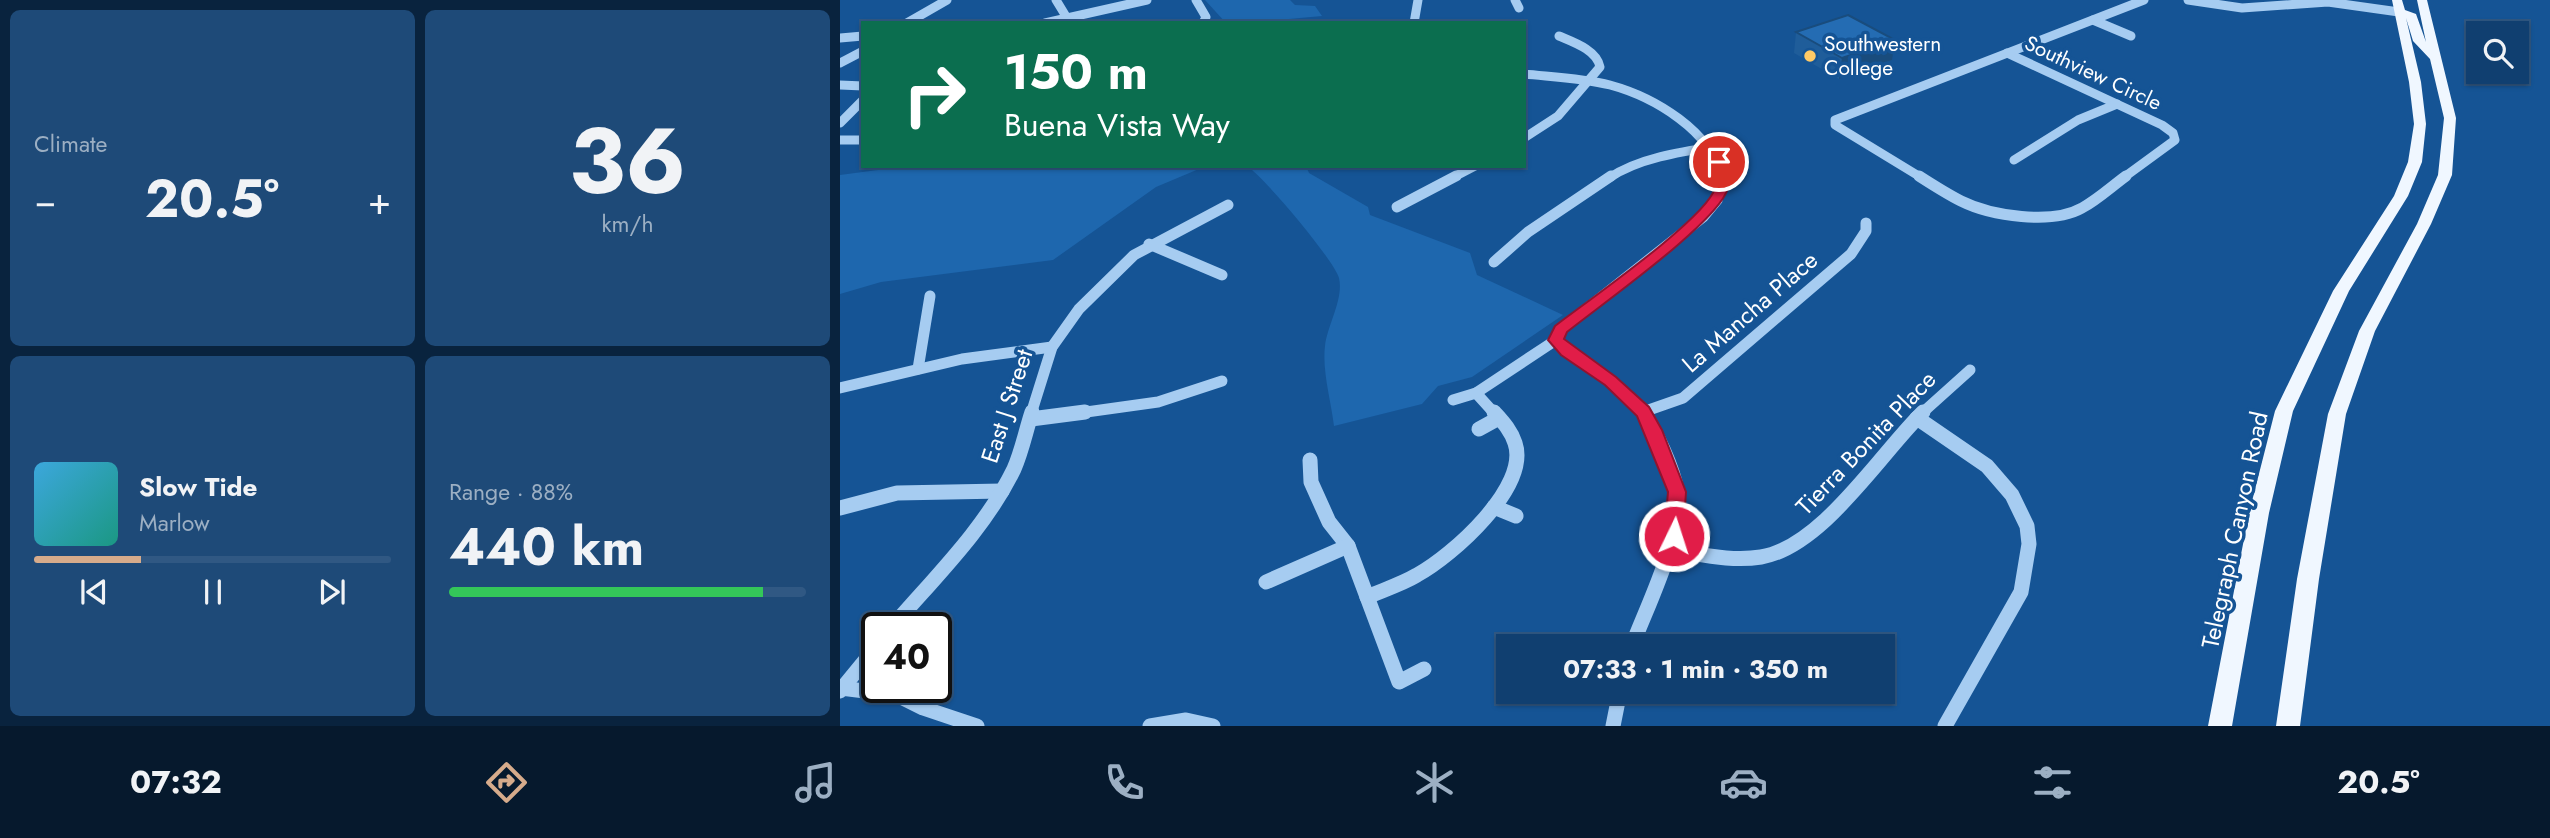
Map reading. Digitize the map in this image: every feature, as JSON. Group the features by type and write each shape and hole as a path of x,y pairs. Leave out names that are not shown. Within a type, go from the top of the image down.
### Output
{"main road":[{"path":"2288,726 2308,579 2337,414 2367,331 2424,224 2445,175 2450,118 2422,0"},
{"path":"2398,6 2412,16 2419,41 2437,59"},
{"name":"Telegraph Canyon Road","path":"2220,726 2259,513 2284,411 2341,291 2400,196 2415,162 2420,124 2415,82 2398,6"}],"street":[{"path":"910,21 947,0"},
{"path":"1056,0 1067,18"},
{"path":"1054,21 1147,0"},
{"path":"1196,0 1206,17 1204,21"},
{"path":"1414,21 1418,0"},
{"path":"2007,53 2144,0"},
{"path":"2188,0 2242,8 2328,2 2398,6"},
{"path":"2093,20 2131,36"},
{"path":"840,38 861,36"},
{"path":"1526,137 1558,116 1591,81 1600,67 1600,61 1581,46 1559,36"},
{"path":"840,63 861,52"},
{"name":"Southview Circle","path":"2007,53 2167,127 2174,133 2175,140 2081,209 2062,215 2039,217 2004,215 1962,202 1838,129 1835,120 1843,115 2007,53"},
{"path":"1453,400 1476,393 1556,340 1561,329 1700,220 1713,206 1721,191 1723,173 1710,147 1688,127 1638,95 1591,81 1526,74"},
{"path":"840,85 861,86"},
{"path":"840,123 861,102"},
{"path":"2014,160 2078,120 2117,104"},
{"path":"840,140 861,140"},
{"path":"1494,262 1528,232 1622,169 1643,161 1724,145"},
{"path":"1397,207 1427,194 1472,168"},
{"name":"East J Street","path":"904,612 1002,491 1015,467 1052,347 1079,309 1134,255 1149,244 1228,205"},
{"name":"La Mancha Place","path":"1643,412 1683,398 1850,254 1866,231 1866,223"},
{"path":"1149,244 1222,275"},
{"path":"918,369 930,296"},
{"path":"1556,340 1566,351 1611,381 1643,412 1654,430 1677,492 1674,536 1637,634"},
{"path":"840,388 985,354 1052,347"},
{"name":"Tierra Bonita Place","path":"1670,550 1743,559 1768,556 1798,543 1818,527 1917,418 1970,370"},
{"path":"1031,419 1158,401 1222,381"},
{"path":"1367,597 1418,575 1480,525 1507,490 1517,463 1516,444 1507,426 1476,393"},
{"path":"1479,429 1499,418"},
{"path":"1917,418 1987,466 2012,495 2026,526 2029,544 2021,592 1945,726"},
{"path":"1310,460 1311,482 1329,522 1348,546 1399,682 1424,669"},
{"path":"840,508 898,493 1002,491"},
{"path":"1494,507 1516,516"},
{"path":"1266,582 1348,546"},
{"path":"841,689 861,665"},
{"path":"841,689 897,695 923,708 977,726"},
{"path":"1613,726 1617,704"},
{"path":"1150,726 1186,720 1213,726"}],"shaded area":[{"path":"1205,0 1290,0 1295,5 1315,6 1322,16 1282,21 1224,21"},
{"path":"893,168 1201,168 1156,187 1053,260 881,282 840,294 840,175"},
{"path":"1250,168 1307,168 1309,173 1368,207 1370,215 1470,253 1477,275 1563,315 1472,377 1438,386 1422,404 1334,426 1324,356 1326,338 1339,295 1339,278 1325,254 1298,219"}],"building":[{"path":"1848,15 1895,40 1842,58 1796,32"}],"place":[{"name":"Southwestern College","path":"1810,56"}],"route":[{"path":"1674,536 1677,492 1654,430 1643,412 1611,381 1566,351 1556,340 1561,329 1638,271 1713,206 1722,184 1723,173 1719,162"}]}
